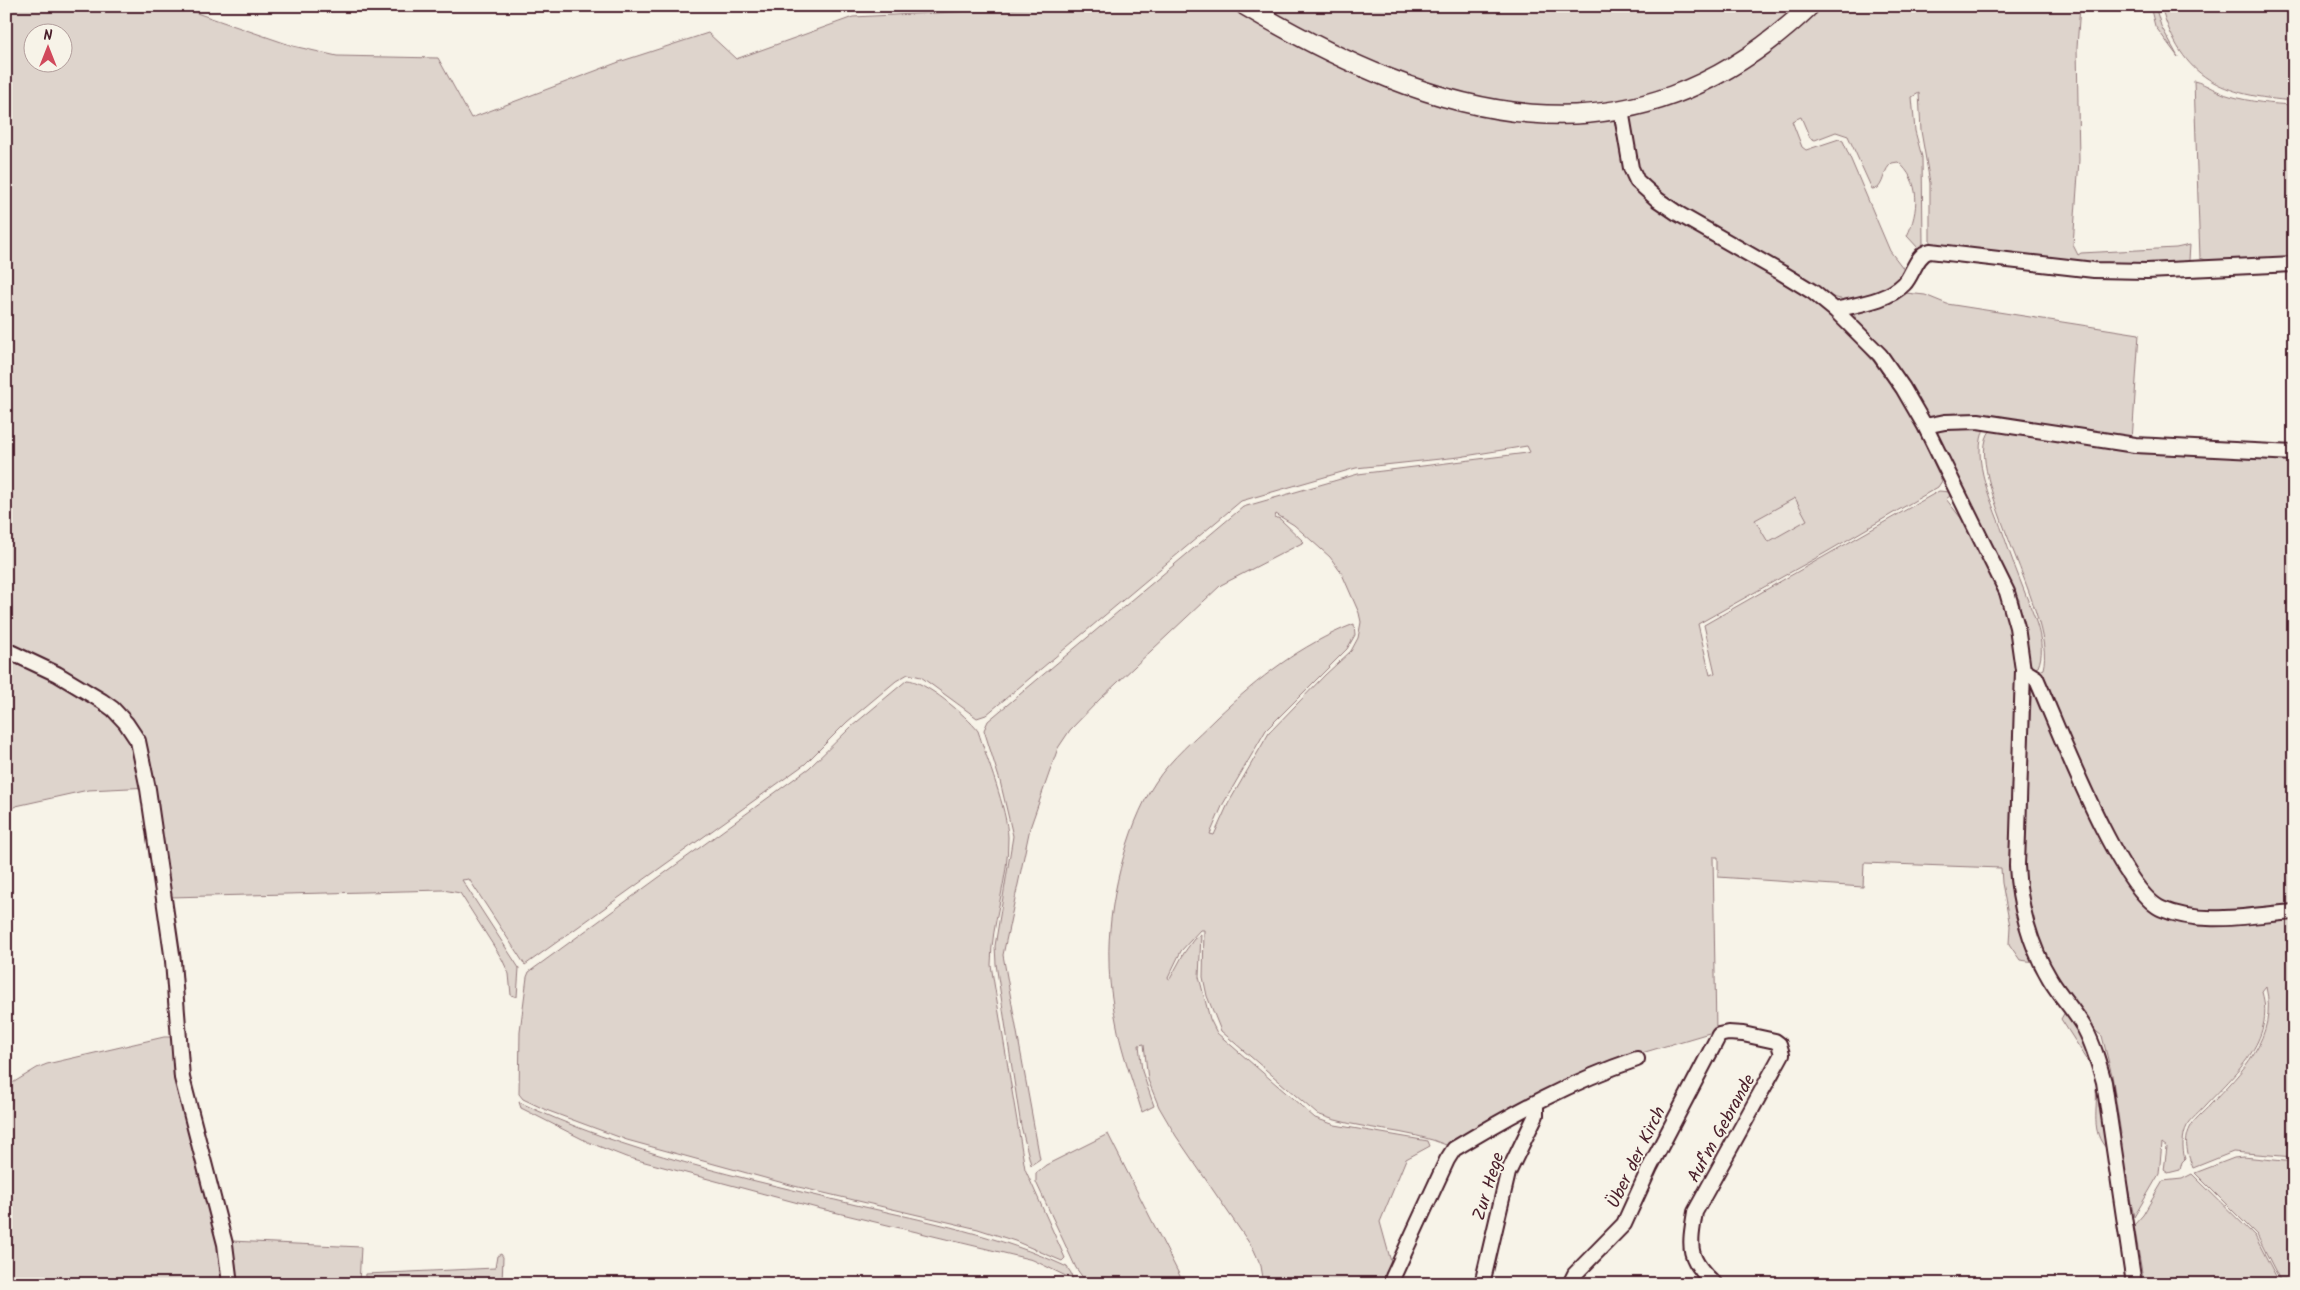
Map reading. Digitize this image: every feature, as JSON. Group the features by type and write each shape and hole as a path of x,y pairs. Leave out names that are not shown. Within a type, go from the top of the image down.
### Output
{"main road":[{"path":"1245,6 1303,40 1356,66 1444,98 1534,116 1594,114 1621,110 1654,102 1690,89 1752,54 1784,30 1810,6"}],"street":[{"path":"1621,110 1632,172 1648,192 1677,213 1805,287 1836,310 1880,354 1925,426 2007,592 2017,627 2023,670 2017,866 2020,896 2034,947 2041,962 2084,1028 2097,1057 2104,1082 2134,1284"},
{"path":"1836,310 1892,295 1912,274 1923,254 1930,251 2103,270 2147,271 2294,264"},
{"path":"1925,426 1945,422 1978,422 2135,445 2294,453"},
{"path":"6,650 57,674 113,708 138,741 148,789 173,961 182,1078 225,1244 230,1284"},
{"path":"2023,670 2036,678 2104,830 2132,880 2150,902 2174,914 2202,919 2294,912"},
{"name":"Auf'm Gebrande","path":"1715,1284 1694,1262 1690,1241 1695,1212 1782,1054 1779,1044 1767,1038 1728,1033 1719,1035"},
{"name":"Über der Kirch","path":"1570,1284 1576,1274 1624,1224 1650,1167 1719,1035"},
{"path":"1392,1284 1393,1277 1447,1160 1454,1149 1591,1074 1637,1058"},
{"name":"Zur Hege","path":"1482,1284 1508,1173 1536,1115 1536,1103"}],"shaded area":[{"path":"6,6 176,6 293,46 337,56 438,58 471,118 619,62 708,33 736,59 853,17 1076,6 2080,6 2077,47 2079,160 2073,245 2078,255 2081,253 2176,248 2190,245 2187,264 2155,266 2061,261 1930,244 1930,183 1921,131 1919,93 1912,97 1915,131 1922,157 1923,244 1919,249 1907,236 1914,217 1916,197 1914,187 1911,178 1898,162 1892,163 1889,166 1878,188 1872,189 1848,136 1836,132 1815,140 1810,138 1801,117 1792,121 1802,147 1806,150 1839,139 1843,141 1890,251 1903,268 1904,274 1892,289 1849,301 1828,296 1788,268 1679,207 1832,315 1874,362 1898,395 1917,427 1942,481 1938,487 1698,624 1710,675 1715,673 1704,625 1939,491 1950,492 1950,496 1946,499 1968,527 2001,594 2016,645 2017,711 2012,868 2035,962 2020,960 2009,944 2010,926 2001,868 1864,863 1863,887 1718,877 1718,857 1713,857 1716,1031 1635,1055 1449,1146 1417,1136 1350,1124 1317,1114 1221,1031 1207,996 1203,977 1204,930 1200,930 1181,951 1168,978 1170,979 1194,939 1201,934 1199,977 1210,1019 1217,1033 1315,1118 1335,1125 1428,1141 1430,1146 1406,1159 1380,1222 1393,1269 1388,1284 1264,1284 1261,1266 1254,1250 1176,1136 1159,1107 1148,1080 1144,1044 1139,1045 1142,1071 1154,1106 1142,1112 1118,1032 1110,976 1109,940 1111,917 1120,869 1135,822 1161,774 1217,717 1265,676 1298,652 1334,632 1354,624 1355,635 1347,649 1266,730 1223,804 1210,834 1214,835 1228,804 1269,733 1351,651 1358,638 1361,622 1359,613 1342,574 1330,557 1294,525 1276,514 1275,517 1280,519 1304,542 1221,585 1100,699 1070,730 1058,748 1030,828 1003,955 1040,1159 1031,1165 1021,1126 996,964 995,946 1013,836 1000,781 984,730 988,721 1243,507 1358,474 1527,453 1530,452 1527,446 1459,457 1356,468 1241,501 986,715 977,718 921,677 908,674 896,681 847,722 805,764 525,965 469,879 462,880 519,968 517,997 511,995 509,974 502,959 460,893 443,890 170,897 150,787 88,790 16,806 6,811","holes":["1795,498 1807,520 1768,542 1755,520"]},
{"path":"2150,6 2155,6 2161,26 2178,57 2155,26"},
{"path":"2161,6 2294,6 2294,101 2246,94 2226,88 2208,79 2193,67 2181,51 2170,31"},
{"path":"2194,81 2226,95 2238,98 2294,105 2294,260 2206,260 2200,258"},
{"path":"1906,293 1925,295 1947,304 2139,334 2132,441 1928,422 1921,404 1903,374 1852,312 1890,302"},
{"path":"1986,425 1981,438 1981,467 1990,498 2038,629 2041,658 2038,667 2035,668 2030,664 2019,600 1934,428"},
{"path":"1994,427 2294,455 2294,1157 2233,1152 2193,1168 2187,1148 2187,1138 2191,1125 2234,1080 2262,1038 2267,1022 2266,987 2262,992 2265,1009 2263,1026 2258,1041 2250,1055 2187,1126 2183,1142 2185,1159 2180,1170 2168,1173 2164,1170 2167,1147 2162,1143 2159,1174 2134,1217 2127,1183 2124,1184 2118,1139 2121,1134 2112,1075 2102,1036 2092,1028 2057,976 2040,944 2025,891 2023,847 2032,685 2037,672 2043,669 2044,644 2036,612 1995,503 1986,471 1985,444"},
{"path":"1795,498 1807,520 1768,542 1755,520"},
{"path":"907,680 934,692 965,717 978,731 1004,813 1007,826 1008,853 994,933 991,965 1025,1169 1065,1258 1062,1261 1015,1241 978,1229 794,1186 627,1140 546,1110 523,1099 519,1094 520,1031 529,972 809,768 851,727"},
{"path":"2065,1012 2087,1045 2092,1067 2061,1019"},
{"path":"170,1037 173,1041 179,1095 218,1243 224,1284 6,1284 6,1087 47,1064"},
{"path":"2096,1089 2104,1118 2107,1149 2098,1135"},
{"path":"519,1102 600,1136 642,1150 771,1185 937,1224 1015,1246 1067,1267 1072,1279 1033,1260 817,1208 626,1157 588,1142 521,1108"},
{"path":"1108,1134 1184,1284 1086,1284 1076,1268 1036,1182 1036,1173 1046,1165"},
{"path":"2243,1157 2294,1162 2294,1284 2282,1284 2257,1235 2195,1173 2234,1158"},
{"path":"2192,1174 2255,1236 2280,1284 2144,1284 2134,1225 2143,1215 2163,1181 2182,1179"},
{"path":"231,1241 361,1247 359,1284 234,1284 236,1269"},
{"path":"501,1254 503,1257 502,1284 365,1284 366,1274 495,1268 497,1256"}]}
